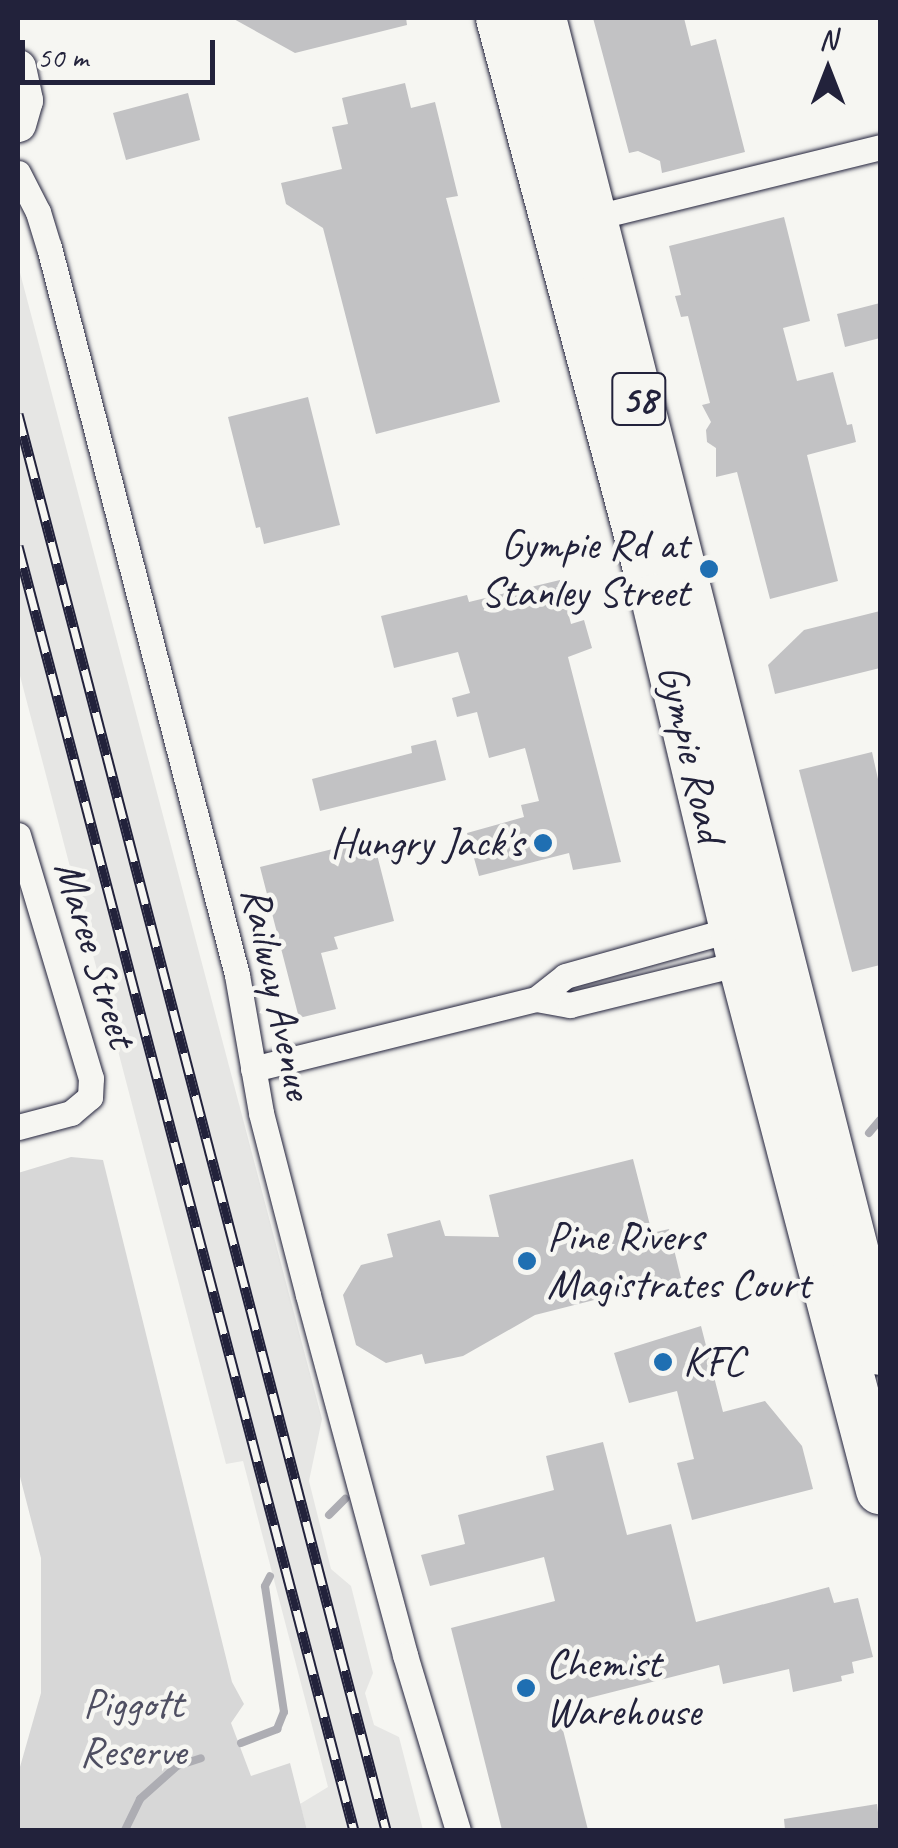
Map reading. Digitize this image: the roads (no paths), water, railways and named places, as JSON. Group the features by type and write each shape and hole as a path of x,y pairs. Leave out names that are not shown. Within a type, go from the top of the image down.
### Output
{"highway":[{"name":"Gympie Road","path":"500,18 655,598 880,1351"},
{"name":"Gympie Road","path":"542,18 592,218 880,1490"}],"main road":[{"path":"18,66 25,100 18,124"}],"street":[{"path":"592,218 880,147"},
{"name":"Railway Avenue","path":"18,173 38,212 54,266 238,975 253,1069 323,1351 405,1655 458,1830"},
{"name":"Maree Street","path":"18,835 91,1078 90,1097 72,1113 18,1127"},
{"path":"253,1069 536,999 570,1005 757,941"}],"waterway":[{"path":"869,1133 880,1120"},
{"path":"329,1515 345,1499"},
{"path":"241,1743 277,1729 284,1712 265,1586 270,1576"},
{"path":"125,1830 140,1799 177,1766 201,1758"}],"railway":[{"path":"18,414 386,1830"},
{"path":"18,546 354,1830"}],"place":[{"name":"Gympie Rd at Stanley Street","path":"709,569"},
{"name":"Hungry Jack's","path":"543,843"},
{"name":"Pine Rivers Magistrates Court","path":"527,1261"},
{"name":"KFC","path":"663,1362"},
{"name":"Chemist Warehouse","path":"526,1688"}],"park label":[{"name":"Piggott Reserve","path":"133,1728"}]}
